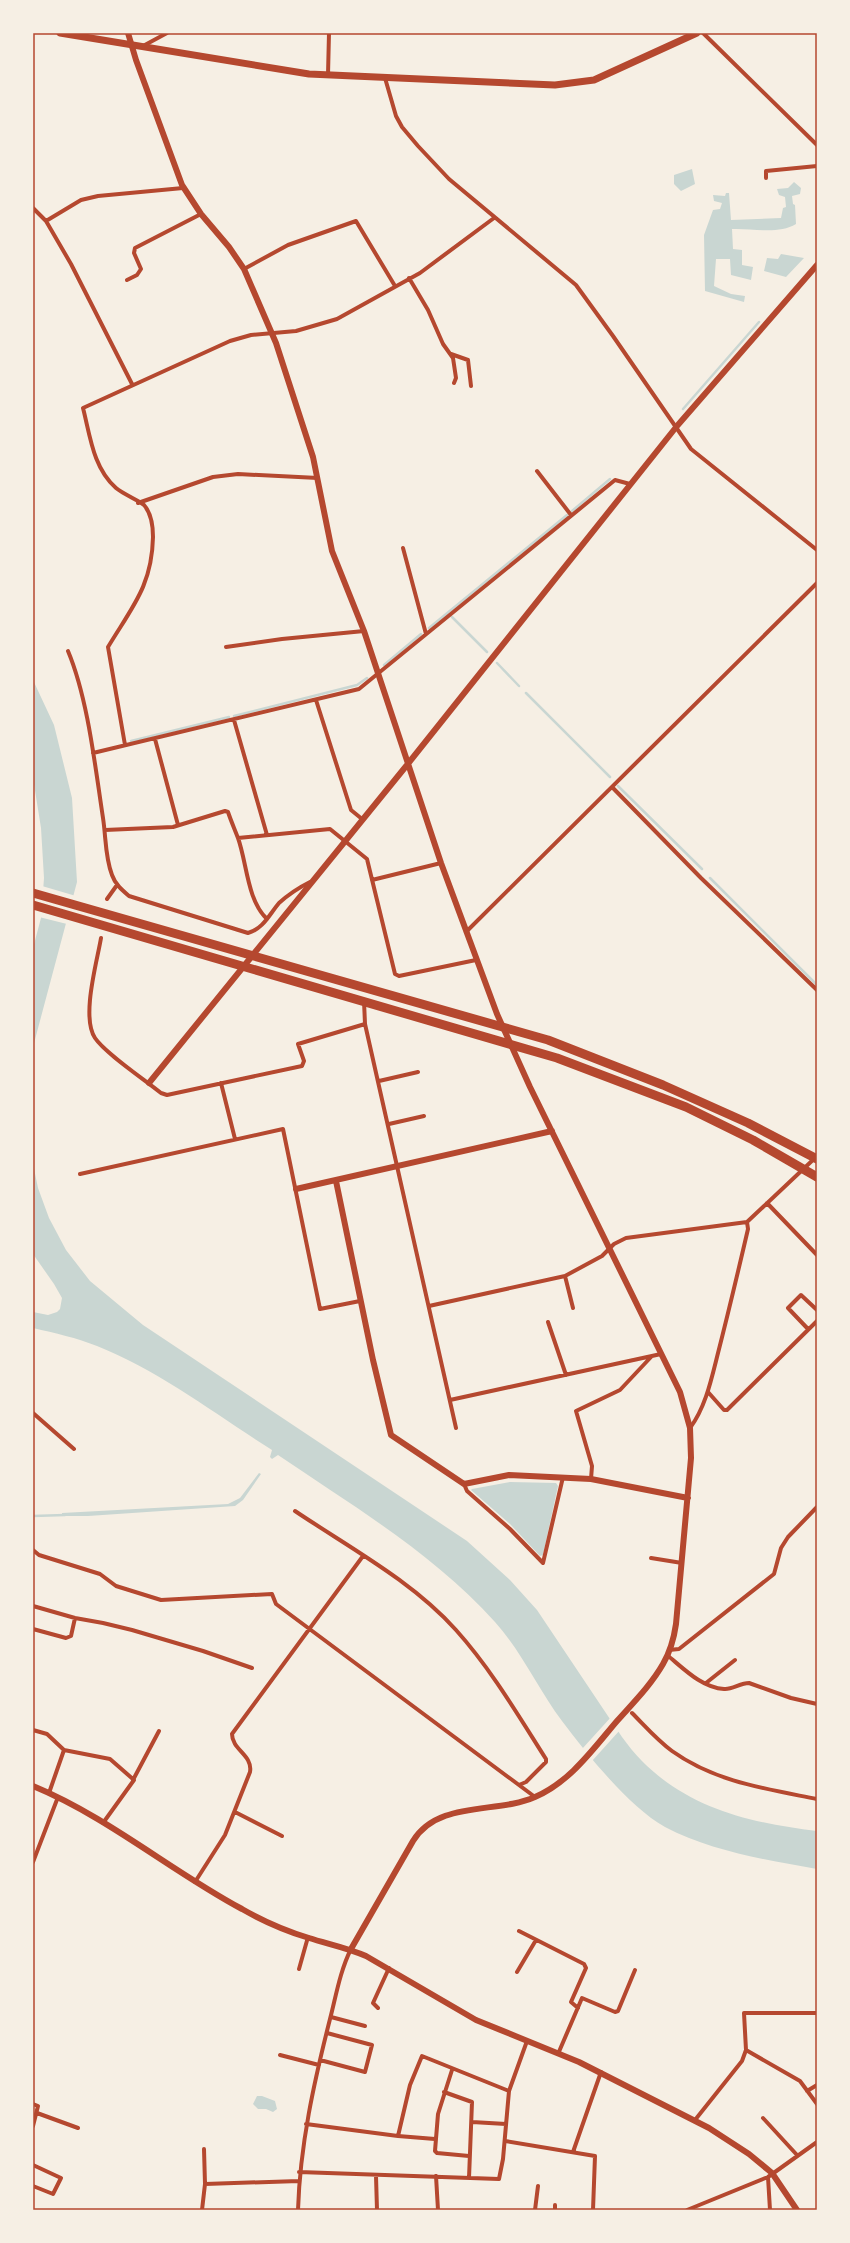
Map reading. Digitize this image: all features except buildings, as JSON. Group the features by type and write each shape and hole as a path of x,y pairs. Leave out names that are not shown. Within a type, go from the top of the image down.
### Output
{"highway":[{"path":"33,894 253,955 566,1046 662,1085 762,1129 816,1158"},
{"path":"33,905 510,1042 669,1100 753,1140 817,1177"}],"main road":[{"path":"60,33 292,71 328,75 576,84 607,76 697,33"}],"street":[{"path":"128,33 183,188 201,214 230,247 244,269 272,334 308,440 318,478 332,551 364,631 407,765 476,960 510,1042 684,1404 690,1428 691,1458 682,1563 676,1624 668,1653 653,1679 628,1713 559,1784 535,1797 509,1805 450,1814 423,1827 415,1837 350,1949 320,2060 306,2124 299,2172 298,2210"},
{"path":"142,46 166,33"},
{"path":"328,75 329,33"},
{"path":"703,33 817,146"},
{"path":"385,78 390,99 402,127 450,179 494,218 576,285 677,426 691,449 817,550"},
{"path":"766,178 766,171 817,166"},
{"path":"46,221 81,200 98,196 183,188"},
{"path":"33,208 46,221 73,267 132,384"},
{"path":"127,280 137,275 142,268 134,253 135,248 201,214"},
{"path":"125,745 108,647 145,587 153,560 153,525 144,505 138,503 115,487 101,470 96,460 83,408 132,384 230,341 252,335 272,334 322,324 350,312 438,260 494,218"},
{"path":"244,269 288,245 356,221 394,286"},
{"path":"149,1083 407,765 677,426 817,265"},
{"path":"409,278 428,310 444,346 451,354 454,361 456,378 454,383"},
{"path":"451,354 468,360 471,386"},
{"path":"537,472 571,515"},
{"path":"138,503 213,477 238,474 318,478"},
{"path":"93,753 359,689 615,480 630,484"},
{"path":"403,548 426,634"},
{"path":"466,932 817,583"},
{"path":"226,647 282,639 364,631"},
{"path":"68,651 76,673 93,753 105,830 107,860 117,885 129,896 239,932 248,933 257,930 294,890 312,882"},
{"path":"316,700 351,810 362,819"},
{"path":"234,720 267,835"},
{"path":"156,739 178,825"},
{"path":"612,787 701,878 817,990"},
{"path":"105,830 178,825 225,811 228,812 238,838 251,888 260,912 267,919"},
{"path":"238,838 327,828 345,840 367,859 395,974 399,976 476,960"},
{"path":"372,880 441,863"},
{"path":"107,899 117,885"},
{"path":"101,938 89,1013 91,1029 95,1038 105,1048 161,1093 167,1095 302,1066 304,1061 298,1044 365,1024"},
{"path":"364,1001 365,1024 389,1124 456,1428"},
{"path":"379,1081 418,1072"},
{"path":"221,1083 235,1140"},
{"path":"389,1124 424,1116"},
{"path":"80,1174 283,1129 320,1309 360,1302"},
{"path":"296,1189 552,1131"},
{"path":"429,1306 565,1276 602,1256 614,1244 626,1238 747,1222 816,1158"},
{"path":"336,1181 360,1302 389,1432 391,1435 464,1484 467,1492 510,1529 543,1563 563,1477"},
{"path":"767,1203 817,1255"},
{"path":"690,1428 696,1421 708,1392 732,1303 748,1229 747,1222"},
{"path":"565,1276 573,1308"},
{"path":"808,1329 788,1308 801,1295 817,1310"},
{"path":"708,1392 724,1410 727,1410 817,1320"},
{"path":"548,1322 566,1375"},
{"path":"450,1400 661,1354"},
{"path":"591,1479 592,1466 576,1411 620,1390 651,1357"},
{"path":"33,1413 74,1449"},
{"path":"464,1484 509,1476 563,1477 591,1479 688,1498"},
{"path":"668,1653 679,1649 774,1574 781,1548 788,1537 817,1507"},
{"path":"295,1511 411,1589 455,1629 508,1699 546,1759 546,1762 529,1780 519,1786"},
{"path":"33,1550 45,1557 100,1574 116,1586 161,1600 272,1594 276,1604 535,1797"},
{"path":"195,1882 221,1841 235,1812 251,1768 248,1760 235,1744 232,1734 363,1556"},
{"path":"651,1558 682,1563"},
{"path":"33,1606 75,1618 132,1630 203,1651 252,1668"},
{"path":"33,1629 66,1638 71,1636 75,1618"},
{"path":"668,1653 690,1674 706,1683 727,1689 742,1683 749,1683 791,1698 817,1704"},
{"path":"706,1683 735,1660"},
{"path":"628,1713 672,1751 706,1771 744,1784 817,1799"},
{"path":"33,1730 47,1734 64,1750 110,1759 133,1780"},
{"path":"102,1823 133,1780 159,1732"},
{"path":"49,1793 64,1750"},
{"path":"33,1786 58,1797 195,1882 255,1916 308,1937 350,1949 389,1968 472,2018 601,2072 695,2120 744,2150 770,2175 797,2210"},
{"path":"33,1862 58,1797"},
{"path":"235,1812 282,1836"},
{"path":"519,1931 584,1964 586,1968 571,2002 578,2008"},
{"path":"299,1969 308,1937"},
{"path":"517,1972 536,1940"},
{"path":"378,2008 373,2003 389,1968"},
{"path":"558,2054 582,1998 615,2012 618,2011 635,1970"},
{"path":"695,2120 742,2061 746,2050 744,2013 817,2013"},
{"path":"331,2017 365,2026"},
{"path":"320,2060 365,2072 372,2045 327,2033"},
{"path":"299,2172 376,2176 500,2178 509,2091 527,2042"},
{"path":"746,2050 800,2081 817,2104"},
{"path":"280,2055 319,2065"},
{"path":"398,2136 408,2092 422,2056 452,2070 509,2091"},
{"path":"452,2070 444,2092 435,2139 437,2153 470,2156"},
{"path":"573,2152 601,2072"},
{"path":"807,2091 817,2085"},
{"path":"444,2092 472,2102 469,2178"},
{"path":"33,2104 38,2106 33,2126"},
{"path":"37,2113 78,2128"},
{"path":"763,2118 797,2155"},
{"path":"472,2122 506,2124"},
{"path":"306,2124 398,2136 435,2139"},
{"path":"505,2141 595,2156 593,2210"},
{"path":"687,2210 770,2175 817,2142"},
{"path":"202,2210 205,2184 204,2149"},
{"path":"33,2165 61,2178 53,2194 33,2186"},
{"path":"770,2175 770,2210"},
{"path":"376,2176 377,2210"},
{"path":"436,2176 438,2210"},
{"path":"205,2184 299,2181"},
{"path":"535,2210 538,2186"},
{"path":"555,2204 555,2210"}],"shaded area":[{"path":"692,169 695,184 681,191 674,184 674,175"},
{"path":"794,182 801,188 800,194 792,196 793,204 795,205 796,224 773,230 732,229 733,249 742,250 742,265 753,267 751,280 731,275 730,259 716,259 714,286 731,294 745,296 744,302 705,291 704,235 713,210 720,209 722,203 714,201 713,195 725,196 726,193 729,193 731,220 781,218 783,208 786,207 785,197 779,195 777,189 788,188"},
{"path":"781,254 804,258 786,277 764,271 767,258 778,259"},
{"path":"33,680 54,725 72,798 77,882 33,1047 33,948 41,918 44,878 41,828 33,778"},
{"path":"33,1164 38,1188 49,1218 66,1250 90,1281 143,1325 467,1541 510,1580 537,1610 622,1737 641,1760 661,1778 684,1793 708,1805 734,1815 761,1822 817,1831 817,1869 739,1854 683,1835 665,1827 651,1818 637,1807 609,1779 553,1709 522,1658 505,1634 471,1597 446,1574 364,1512 278,1455 272,1459 270,1457 272,1450 165,1380 120,1356 97,1346 74,1338 33,1328 33,1312 48,1315 57,1312 60,1309 62,1298 33,1254"},
{"path":"259,1473 261,1474 243,1500 235,1506 88,1516 62,1516 62,1513 228,1504 240,1498"},
{"path":"510,1482 556,1483 558,1486 543,1555 540,1556 510,1524 471,1490"},
{"path":"257,2096 262,2096 275,2101 277,2109 273,2112 266,2109 258,2109 253,2104"}],"pier":[{"path":"42,886 76,896 67,924 39,917"},
{"path":"612,1716 620,1730 592,1761 582,1749"}],"waterway":[{"path":"683,409 759,322"},
{"path":"572,511 610,479"},
{"path":"429,628 567,515"},
{"path":"452,617 487,652"},
{"path":"384,665 421,634"},
{"path":"497,663 519,686"},
{"path":"234,716 357,685 367,678"},
{"path":"526,693 610,777"},
{"path":"131,741 229,717"},
{"path":"618,786 702,869"},
{"path":"710,878 817,985"},
{"path":"33,1516 65,1515"}]}
